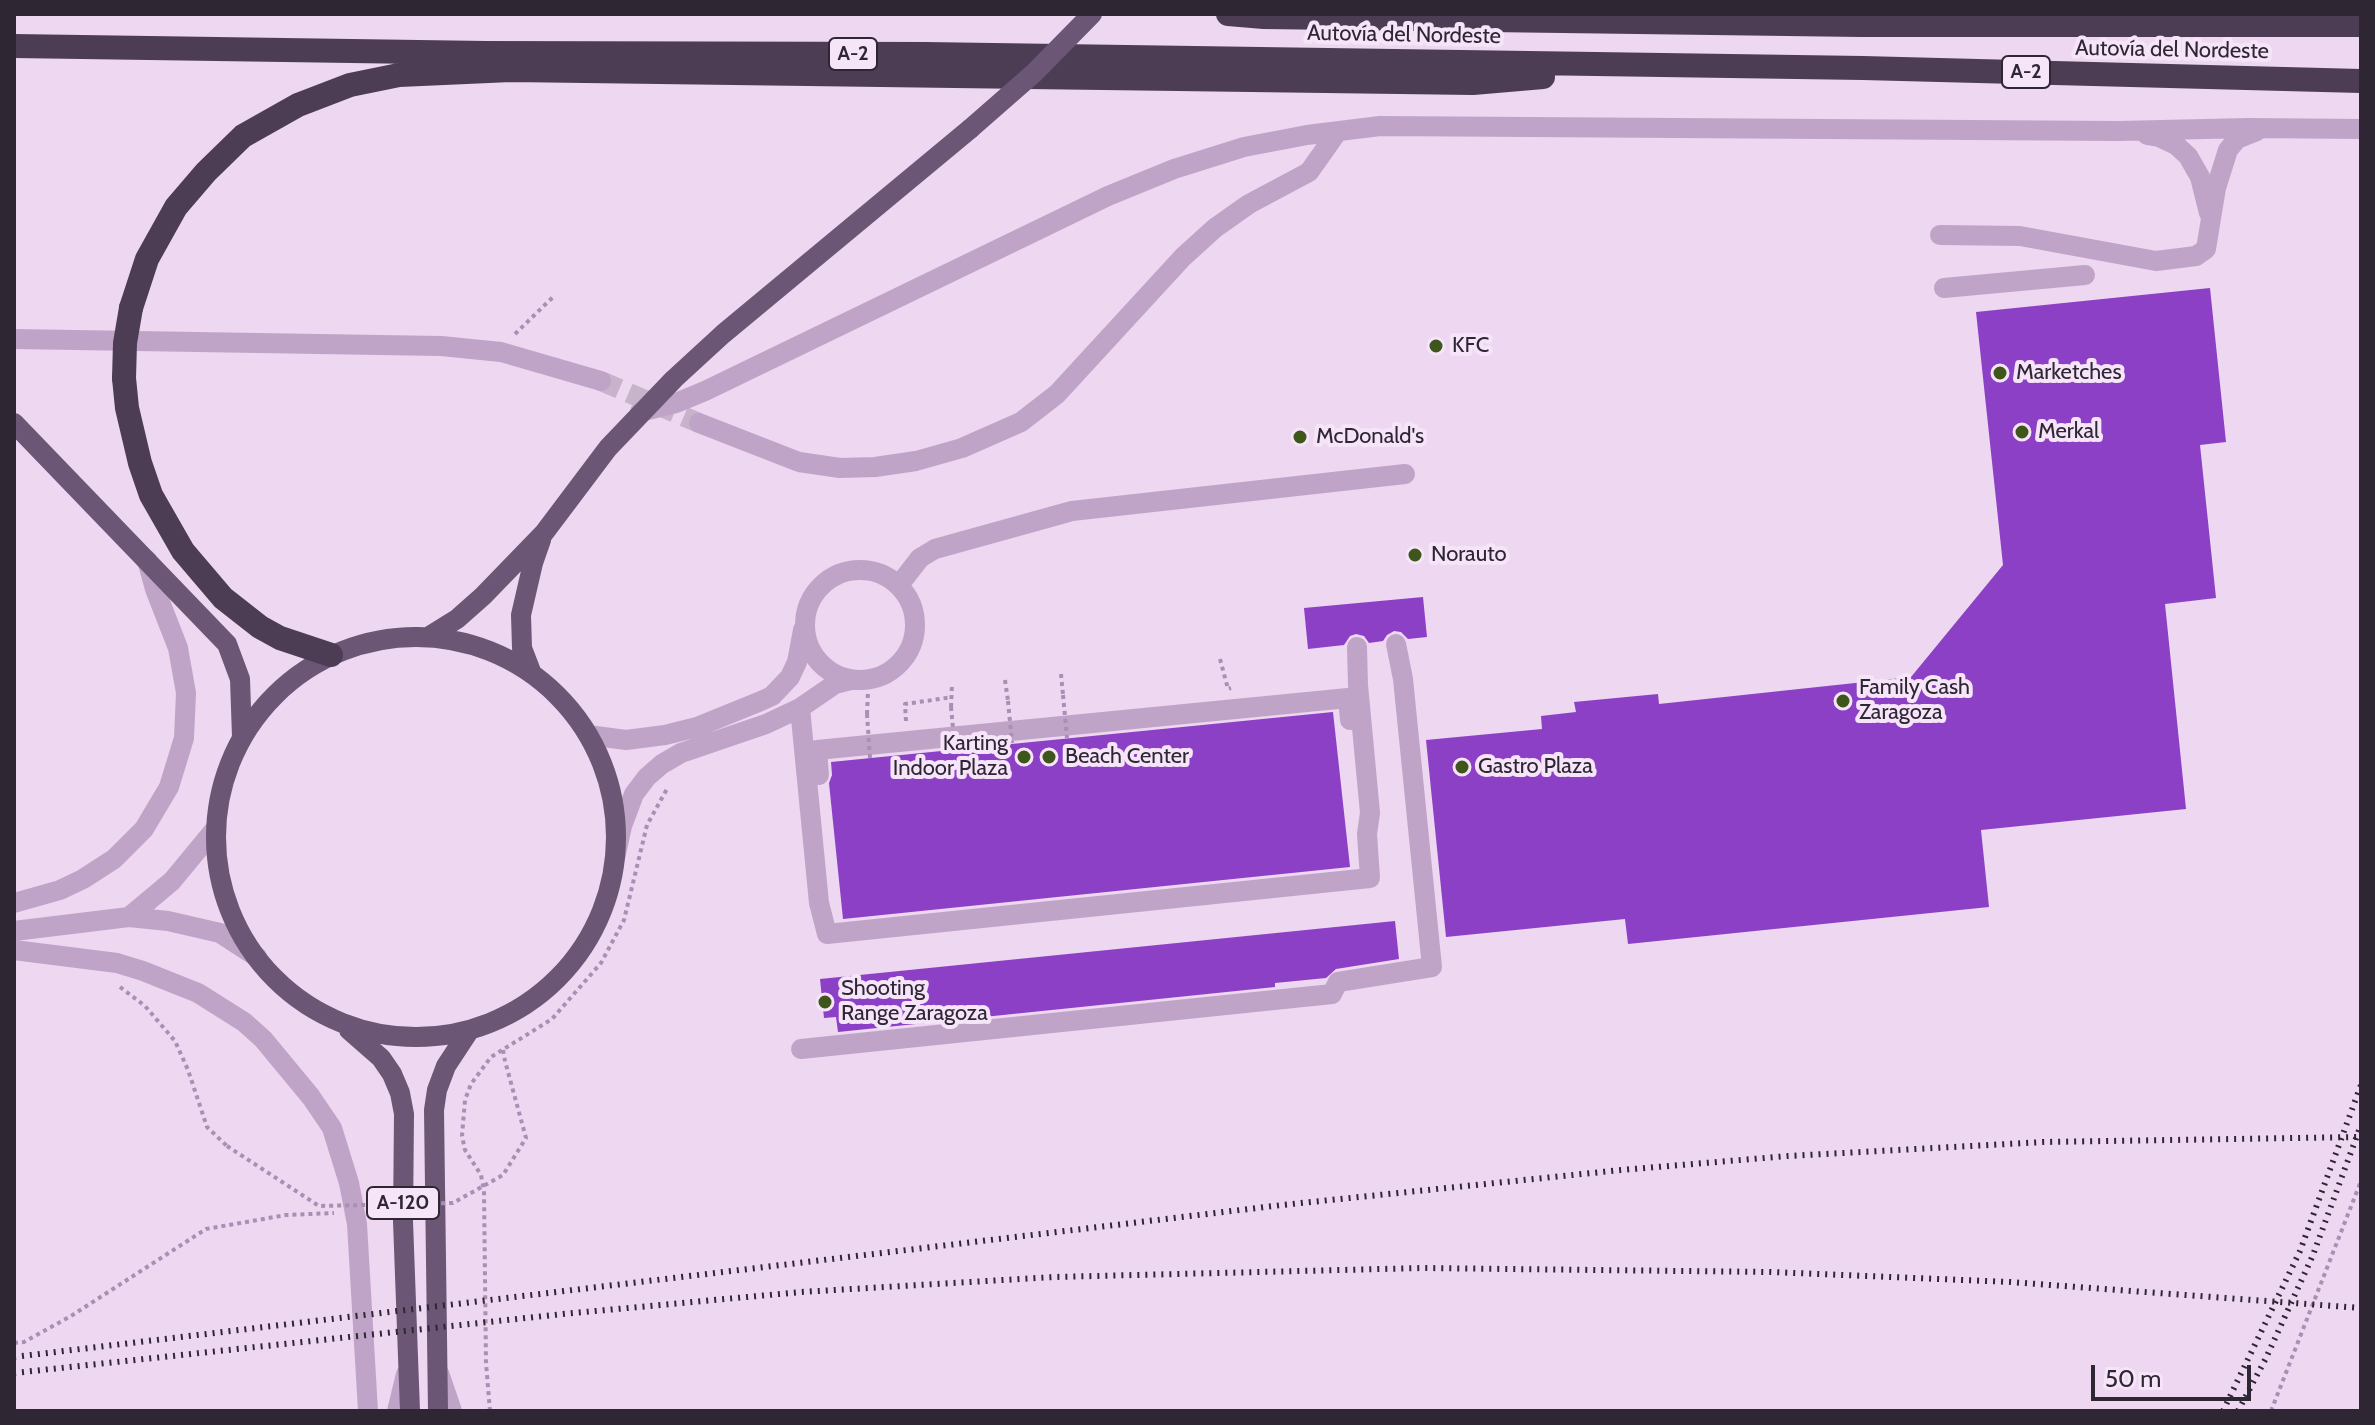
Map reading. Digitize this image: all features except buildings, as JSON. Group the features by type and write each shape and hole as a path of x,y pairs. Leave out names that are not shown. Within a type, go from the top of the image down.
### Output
{"highway":[{"name":"Autovía del Nordeste","path":"1228,14 1861,25 2361,25"},
{"name":"Autovía del Nordeste","path":"14,46 486,53 910,54 1691,66 2361,81"},
{"path":"331,655 280,638 260,627 223,598 183,551 151,495 140,463 127,408 124,378 125,343 131,308 147,259 176,207 243,136 298,105 350,85 399,75 511,70 1473,83 1691,66"}],"main road":[{"path":"428,637 457,619 483,596 544,533 580,482 640,412 723,334 970,129 1051,57 1092,14"},
{"path":"14,423 227,644 238,667 242,688 242,737"},
{"path":"532,674 522,648 521,615 533,563 544,533"},
{"path":"428,637 465,643 500,656 532,674 563,702 588,735 602,764 612,795 616,826 615,858 610,888 587,943 548,989 498,1021 469,1031 436,1038 402,1038 368,1033 337,1020 304,999 257,957 228,913 217,877 213,848 222,793 242,737 258,712 284,686 331,655 378,640 428,637"},
{"name":"A-120","path":"337,1020 381,1058 400,1093 405,1139 403,1221 410,1411"},
{"name":"A-120","path":"438,1411 434,1110 446,1066 469,1031"}],"street":[{"path":"640,412 676,403 705,391 1134,185 1244,147 1338,131 1380,126 2119,131 2361,129"},
{"path":"1940,235 2020,236 2156,261 2196,256 2206,249 2218,178 2228,150 2247,133 2272,128"},
{"path":"699,423 799,462 840,468 916,461 962,448 1021,422 1057,394 1183,257 1215,228 1249,204 1309,172 1338,131"},
{"path":"2119,131 2159,137 2176,145 2188,156 2200,177 2211,223"},
{"path":"1944,288 2085,275"},
{"path":"14,339 441,346 501,352 601,381"},
{"path":"899,585 920,558 935,549 1072,511 1405,474"},
{"path":"14,903 60,890 114,859 144,829 157,810 177,765 186,715 184,674 147,560"},
{"path":"588,735 626,740 665,735 697,727 772,696 790,677 797,662 807,609 814,593 841,572 859,569 887,576 899,585 909,599 915,615 916,633 911,649 901,664 886,675 835,684 800,708 766,724 681,753 662,764 634,794 615,858"},
{"path":"804,627 808,645 818,662 833,674 860,680"},
{"path":"801,1049 1332,994 1338,982 1432,967 1403,679 1396,644"},
{"path":"800,708 819,903 827,934 1370,878 1367,834 1370,813 1357,647"},
{"path":"825,918 829,902 817,750 1348,698 1359,809 1367,834"},
{"path":"129,917 172,881 215,829"},
{"path":"14,931 129,917 205,928 220,933 257,957"},
{"path":"14,950 83,957 143,971 198,993 244,1022 295,1075 332,1128 342,1154 355,1213 368,1411"},
{"path":"397,1411 408,1362"},
{"path":"437,1370 452,1411"}],"path":[{"path":"501,352 553,297"},
{"path":"1220,659 1228,689"},
{"path":"1061,674 1067,738"},
{"path":"860,680 867,714 870,758"},
{"path":"1005,680 1012,743"},
{"path":"952,684 955,749"},
{"path":"906,721 905,704 953,697"},
{"path":"490,1411 486,1363 484,1191 481,1175 465,1150 462,1136 462,1116 471,1084 482,1067 503,1050 552,1019 601,963 624,920 647,825 667,787 675,780"},
{"path":"116,985 145,1006 175,1041 207,1127 227,1146 319,1206 453,1203 503,1175 526,1138 503,1050"},
{"path":"2271,1411 2361,1181"},
{"path":"14,1343 24,1342 71,1316 206,1229 286,1215 355,1213"}],"tunnel":[{"path":"601,381 699,423"}],"railway":[{"path":"2223,1411 2300,1251 2361,1085"},
{"path":"2238,1411 2313,1255 2361,1125"},
{"path":"14,1357 1282,1205 1621,1170 1788,1156 2044,1142 2361,1137"},
{"path":"14,1373 563,1314 801,1292 1054,1277 1423,1268 1771,1272 2010,1282 2361,1308"}],"place":[{"name":"KFC","path":"1436,346"},
{"name":"Marketches","path":"2000,373"},
{"name":"Merkal","path":"2022,432"},
{"name":"McDonald's","path":"1300,437"},
{"name":"Norauto","path":"1415,555"},
{"name":"Family Cash Zaragoza","path":"1843,701"},
{"name":"Karting Indoor Plaza","path":"1024,757"},
{"name":"Beach Center","path":"1049,757"},
{"name":"Gastro Plaza","path":"1462,767"},
{"name":"Shooting Range Zaragoza","path":"825,1002"}]}
